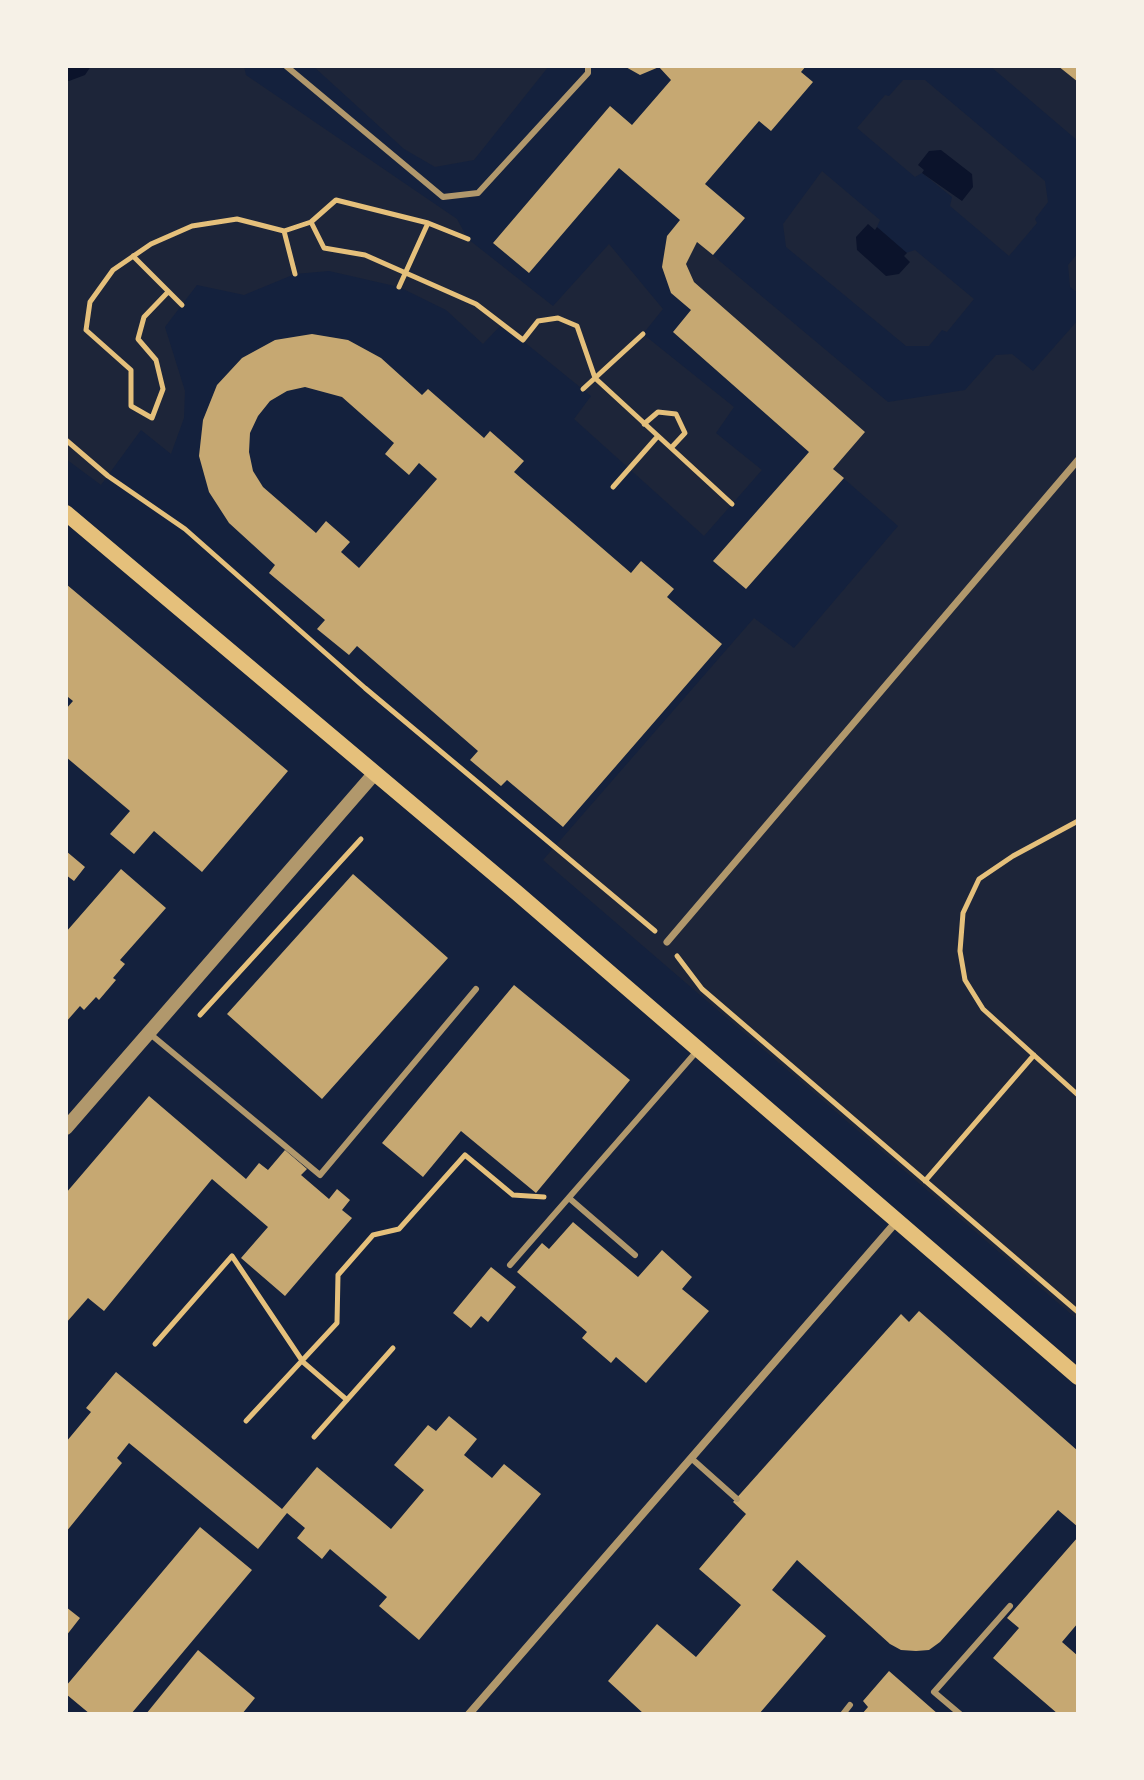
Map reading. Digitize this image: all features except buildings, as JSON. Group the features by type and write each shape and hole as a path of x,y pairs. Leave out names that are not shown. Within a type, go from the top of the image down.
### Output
{"main road":[{"path":"66,513 160,589 699,1049 1078,1377"}],"street":[{"path":"667,942 1078,460"},
{"path":"66,1128 374,774"},
{"path":"469,1714 897,1221"}],"lane":[{"path":"286,66 443,197 478,193 588,73 588,66"},
{"path":"149,1033 320,1175 476,989"},
{"path":"510,1265 699,1049"},
{"path":"569,1198 635,1255"},
{"path":"691,1458 737,1499"},
{"path":"960,1714 934,1692 1010,1606"},
{"path":"843,1714 850,1705"}],"path":[{"path":"168,292 144,317 138,339 156,360 163,389 152,418 131,406 131,370 86,330 90,302 113,270 151,244 192,226 237,219 284,231 311,222 336,200 428,223 468,239"},
{"path":"311,222 324,248 365,255 407,272 476,304 523,340 538,321 558,318 577,326 595,378 732,504"},
{"path":"399,287 428,223"},
{"path":"284,231 295,274"},
{"path":"133,256 182,305"},
{"path":"583,389 643,334"},
{"path":"644,424 658,412 676,414 685,433 671,448"},
{"path":"613,487 658,436"},
{"path":"66,440 108,476 185,529 450,765 667,942 702,989 1078,1312"},
{"path":"1078,821 986,874 972,886 963,913 960,966 971,993 983,1009 1078,1095"},
{"path":"169,1049 361,839"},
{"path":"925,1181 1034,1055"},
{"path":"246,1421 337,1323 338,1275 373,1235 399,1229 465,1155 513,1195 569,1198"},
{"path":"155,1344 232,1256 303,1362 347,1400"},
{"path":"314,1437 393,1348"}],"shaded area":[{"path":"66,66 244,66 246,75 457,219 468,239 553,306 609,244 663,309 643,334 734,407 716,433 762,470 704,536 574,419 591,396 502,324 483,344 446,310 399,287 329,271 295,274 244,295 197,285 165,327 185,391 184,418 171,454 141,430 101,485 66,459"},
{"path":"66,66 91,66 85,75 66,81"},
{"path":"313,66 549,66 474,160 435,167 404,149"},
{"path":"990,66 1058,66 1078,82 1078,141"},
{"path":"903,80 925,80 1045,181 1048,202 1035,219 1037,223 1009,256 950,206 952,197 922,173 915,177 857,128 885,95 889,96"},
{"path":"941,150 972,174 973,187 962,201 922,173 924,170 918,165 929,151"},
{"path":"822,171 880,220 877,227 906,253 915,250 974,299 947,332 942,330 929,346 906,346 786,247 783,224"},
{"path":"868,224 875,230 877,227 907,253 904,256 910,262 899,274 886,276 857,250 856,237"},
{"path":"697,242 888,402 965,390 996,355 1012,354 1033,371 1078,320 1078,1320 543,860 754,618 794,648 898,526 833,469 865,432 694,282 686,264"},
{"path":"1078,253 1078,293 1070,287 1068,265"}]}
